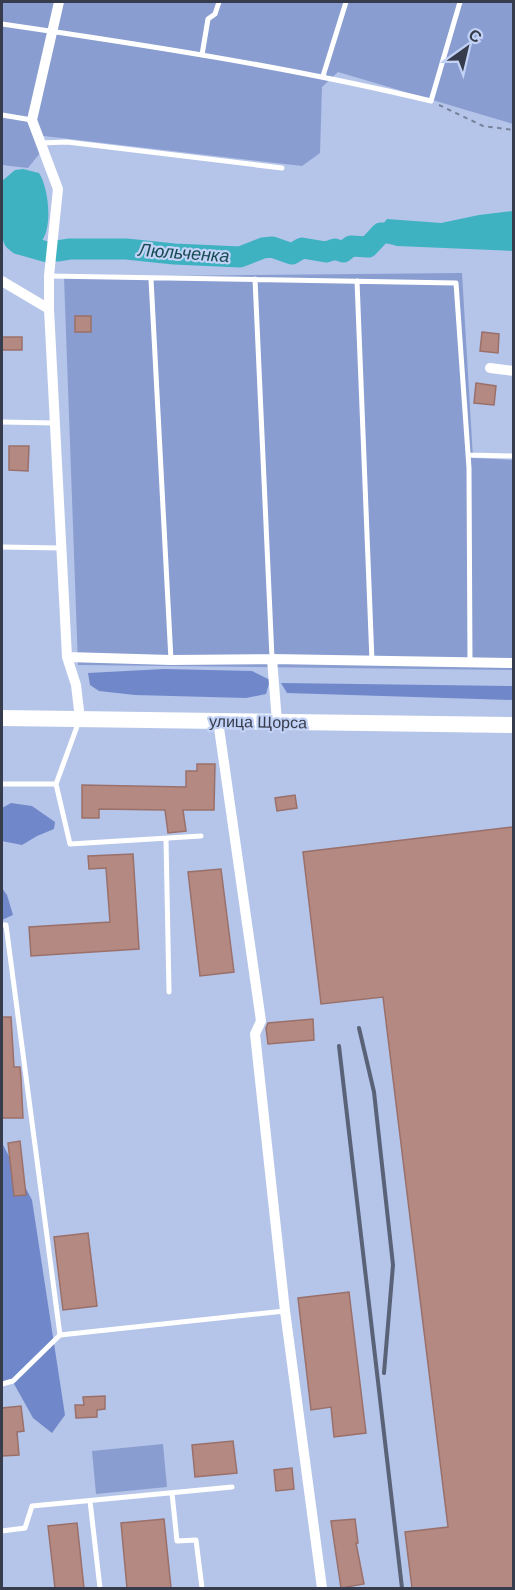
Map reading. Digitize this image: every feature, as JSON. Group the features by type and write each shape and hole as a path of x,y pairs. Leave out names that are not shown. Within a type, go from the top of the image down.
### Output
{"main road":[{"name":"улица Щорса","path":"2,718 513,725"}],"street":[{"path":"59,2 32,120 58,189 49,276 49,309 68,657 76,685 80,719"},
{"path":"2,281 49,309"},
{"path":"490,369 513,370"},
{"path":"68,657 513,663"},
{"path":"272,659 277,722"},
{"path":"218,721 261,1021 255,1034 285,1311 322,1588"}],"lane":[{"path":"202,55 208,19 215,14 219,2"},
{"path":"323,76 346,2"},
{"path":"2,24 323,76 431,101 460,2"},
{"path":"2,115 32,120"},
{"path":"39,143 67,142 282,168"},
{"path":"49,276 456,282 468,455 470,663"},
{"path":"151,279 171,660"},
{"path":"255,279 272,659"},
{"path":"357,281 372,661"},
{"path":"2,422 56,423"},
{"path":"468,455 513,456"},
{"path":"2,547 63,548"},
{"path":"80,719 56,784 70,844 201,836"},
{"path":"2,784 56,784"},
{"path":"166,839 169,992"},
{"path":"2,925 6,925 60,1335"},
{"path":"2,1384 13,1382 60,1335 285,1311"},
{"path":"2,1531 25,1528 32,1506 232,1487"},
{"path":"172,1493 177,1542 196,1540 202,1588"},
{"path":"90,1501 100,1588"}],"path":[{"path":"431,101 483,126 513,130"}],"shaded area":[{"path":"2,2 513,2 513,124 338,72 322,87 320,153 302,166 35,135 40,153 28,168 2,165"},
{"path":"23,169 39,173 47,196 48,225 38,245 28,246 14,240 6,216 2,214 2,181 15,170"},
{"path":"513,211 513,251 397,246 386,243 381,236 383,224 387,219 441,223"},
{"path":"462,273 473,458 513,460 513,670 78,665 64,277"},
{"path":"164,669 252,671 270,680 266,694 246,698 135,695 99,691 90,685 88,673"},
{"path":"281,683 513,686 513,700 287,693"},
{"path":"11,803 32,806 55,822 54,829 22,845 2,841 2,808"},
{"path":"2,888 7,895 13,915 2,920"},
{"path":"2,1143 32,1200 65,1415 52,1433 33,1418 13,1382 2,1383"},
{"path":"163,1444 167,1487 96,1494 92,1451"}],"building":[{"path":"75,316 91,316 91,332 75,332"},
{"path":"482,332 499,334 498,353 480,351"},
{"path":"2,337 22,337 22,350 2,350"},
{"path":"476,383 496,386 494,405 474,403"},
{"path":"9,446 29,446 28,471 9,470"},
{"path":"197,764 215,764 214,810 183,810 186,831 168,833 165,810 99,809 99,818 82,818 82,785 186,787 186,771 197,771"},
{"path":"295,795 297,808 277,811 275,798"},
{"path":"513,827 513,1588 412,1588 405,1532 448,1527 383,997 321,1004 303,852"},
{"path":"133,854 139,949 31,956 29,927 110,922 106,868 89,869 88,856"},
{"path":"221,869 234,972 200,976 188,872"},
{"path":"2,1017 11,1017 14,1067 20,1067 23,1118 2,1118"},
{"path":"313,1019 314,1040 268,1044 266,1028 268,1023"},
{"path":"20,1141 26,1195 14,1196 8,1143"},
{"path":"88,1233 97,1306 63,1310 54,1237"},
{"path":"349,1292 366,1433 334,1437 331,1407 311,1410 298,1298"},
{"path":"105,1396 105,1409 97,1410 97,1417 76,1418 75,1405 84,1405 83,1397"},
{"path":"21,1406 24,1431 17,1432 19,1455 2,1456 2,1408"},
{"path":"233,1441 237,1473 195,1477 192,1445"},
{"path":"292,1468 294,1489 276,1491 274,1470"},
{"path":"164,1519 171,1588 127,1588 121,1523"},
{"path":"355,1519 358,1543 356,1543 364,1584 341,1588 331,1521"},
{"path":"77,1523 84,1588 55,1588 48,1526"}],"waterway":[{"name":"Люльченка","path":"2,214 6,216 14,240 19,244 47,252"},
{"name":"Люльченка","path":"57,251 126,249 240,257 272,247 292,254 302,248 326,252 335,249 343,252 351,246 368,247 381,233 408,233"}],"railway":[{"path":"359,1028 374,1092 393,1265 384,1373"},
{"path":"339,1046 402,1588"}]}
